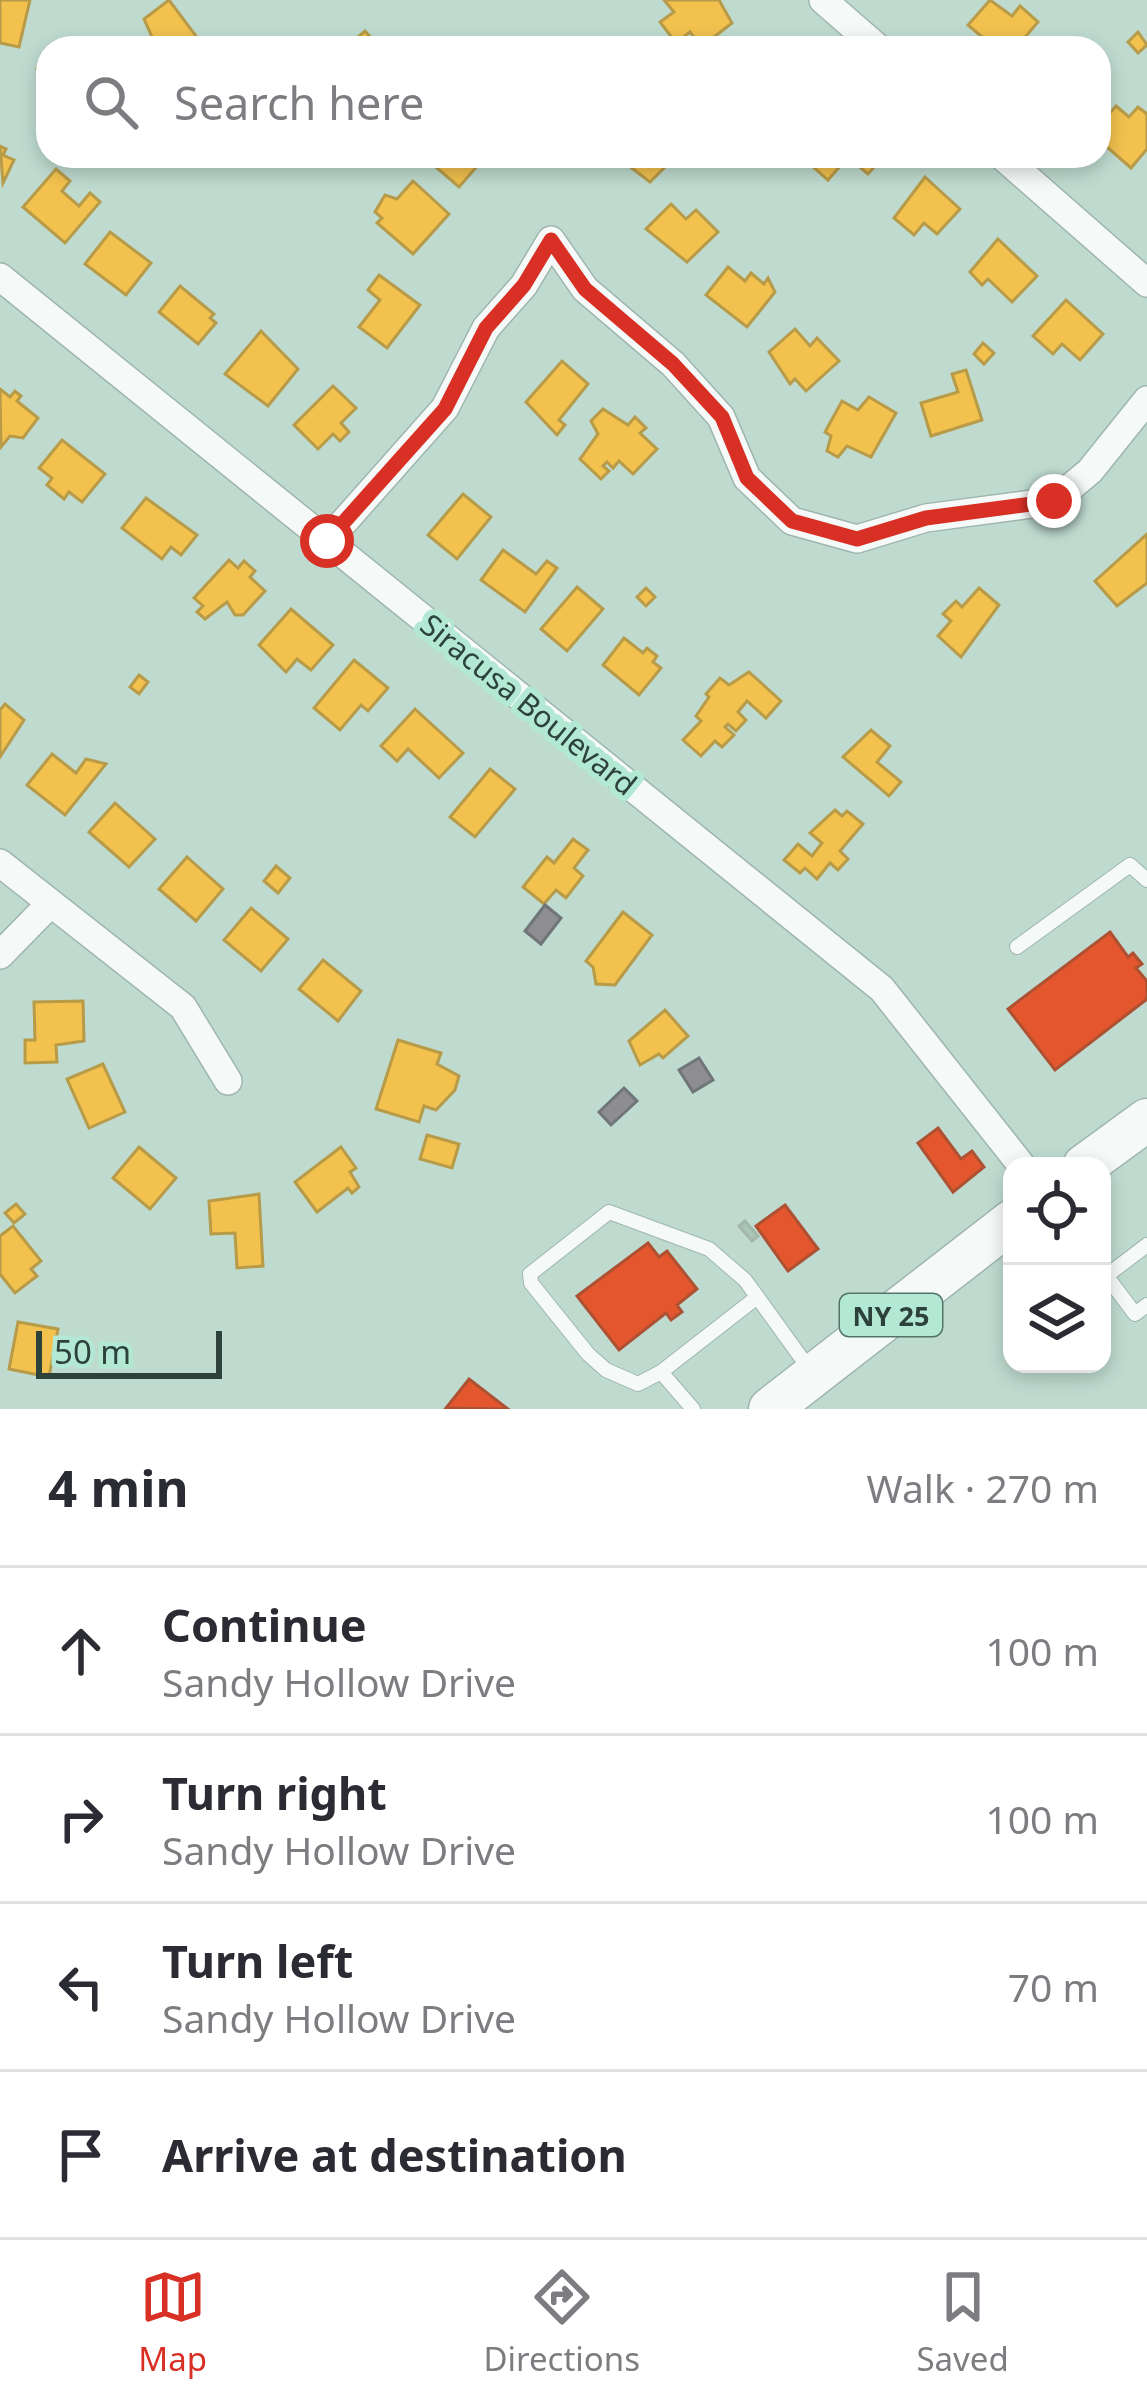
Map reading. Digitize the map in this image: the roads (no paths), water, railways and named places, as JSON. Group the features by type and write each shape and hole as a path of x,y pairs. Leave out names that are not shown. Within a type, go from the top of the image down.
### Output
{"main road":[{"path":"1096,1157 1147,1120"},
{"name":"NY 25","path":"770,1409 1003,1228"}],"street":[{"path":"823,0 864,36"},
{"path":"1016,168 1147,283"},
{"path":"327,541 445,409 486,328 524,285 551,240 585,289 673,364 722,417 747,478 792,521 857,539 926,518 1054,501 1090,471 1147,400"},
{"name":"Siracusa Boulevard","path":"0,277 882,989 1015,1157"},
{"path":"0,863 183,1006 228,1081"},
{"path":"0,955 50,904"}],"lane":[{"path":"1017,947 1130,866 1147,880"},
{"path":"756,1298 661,1372 638,1384 606,1370 534,1289 530,1274 610,1212 701,1243 745,1280 814,1375"},
{"path":"1111,1268 1147,1245"},
{"path":"1111,1282 1135,1314 1147,1305"},
{"path":"661,1372 693,1409"}]}
